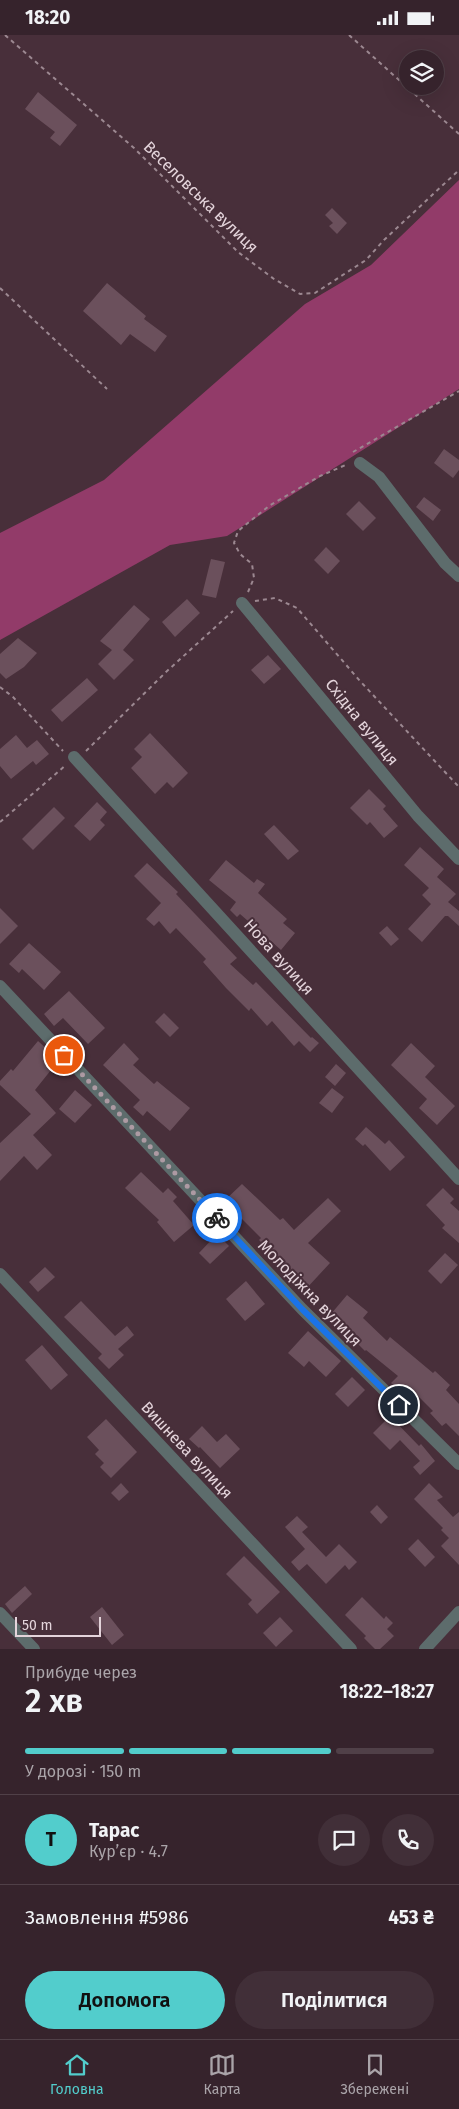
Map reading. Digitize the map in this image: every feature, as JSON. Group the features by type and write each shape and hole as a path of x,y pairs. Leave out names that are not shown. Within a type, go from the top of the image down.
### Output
{"street":[{"path":"360,463 379,477 445,563 459,576"},
{"name":"Східна вулиця","path":"242,603 418,816 459,859"},
{"name":"Нова вулиця","path":"74,757 459,1179"},
{"name":"Молодіжна вулиця","path":"0,986 302,1309 459,1464"},
{"name":"Вишнева вулиця","path":"0,1274 351,1649"},
{"path":"425,1649 459,1612"},
{"path":"0,1613 34,1649"}],"path":[{"name":"Веселовська вулиця","path":"5,35 134,148 238,252 274,279 300,294 315,293 366,260 384,240 459,170"},
{"path":"349,35 459,134"},
{"path":"0,288 107,389"},
{"path":"360,463 352,453 459,391"},
{"path":"0,823 45,785 74,757 83,754 166,672 242,603 254,578 252,564 240,554 234,543 238,531 269,506 320,476 347,464 360,463"},
{"path":"242,603 275,598 297,608 360,681 459,787"},
{"path":"0,687 14,697 64,752 74,757"}],"shaded area":[{"path":"459,180 459,389 227,536 170,545 0,640 0,533 104,480 305,304 371,265"}],"building":[{"path":"38,92 77,125 60,146 50,138 55,132 25,109"},
{"path":"332,208 347,223 337,234 329,226 333,223 325,215"},
{"path":"107,283 146,316 144,319 167,336 155,352 130,334 121,345 83,311"},
{"path":"444,449 459,460 459,470 453,478 434,463"},
{"path":"424,497 441,510 433,521 416,507"},
{"path":"359,501 376,518 363,531 346,514"},
{"path":"326,547 340,561 328,574 314,560"},
{"path":"211,559 225,562 216,598 202,595"},
{"path":"187,599 200,613 175,637 162,622"},
{"path":"134,605 150,619 123,650 134,660 114,680 98,664 112,650 100,641"},
{"path":"18,638 37,653 24,667 6,679 0,673 0,654"},
{"path":"268,655 281,669 264,684 251,670"},
{"path":"87,678 98,690 62,722 51,710"},
{"path":"150,733 188,773 173,788 167,782 155,794 131,768 142,757 134,749"},
{"path":"16,735 27,748 37,740 49,754 36,765 33,761 11,779 0,766 0,749"},
{"path":"369,789 386,806 383,809 398,826 384,838 370,822 367,825 350,808"},
{"path":"97,802 107,812 100,820 105,825 90,841 74,826"},
{"path":"54,807 65,818 33,850 22,839"},
{"path":"274,825 299,851 288,860 264,834"},
{"path":"420,847 444,869 437,877 456,894 448,902 459,911 459,926 448,916 445,916 422,942 408,929 431,904 422,895 429,888 404,865"},
{"path":"226,860 254,883 257,879 265,884 258,893 287,919 283,923 295,933 281,950 240,914 237,917 230,910 236,902 209,880"},
{"path":"147,863 178,892 176,894 237,958 230,964 253,985 256,982 311,1038 319,1043 310,1052 299,1041 294,1046 272,1021 267,1026 251,1008 249,1011 203,962 206,959 176,928 170,934 159,921 154,926 146,919 161,903 134,876"},
{"path":"0,908 18,926 0,944"},
{"path":"387,926 399,939 391,946 379,933"},
{"path":"29,943 61,972 44,990 22,969 19,973 9,964"},
{"path":"69,991 105,1028 88,1044 63,1018 54,1026 44,1014"},
{"path":"164,1013 179,1028 170,1037 155,1022"},
{"path":"38,1041 49,1051 45,1057 55,1065 35,1090 56,1113 33,1135 52,1155 37,1170 24,1156 0,1181 0,1143 31,1114 0,1085 0,1081 11,1069 13,1071"},
{"path":"124,1043 139,1059 133,1065 154,1084 157,1081 190,1108 170,1131 147,1111 143,1116 133,1107 140,1100 103,1065"},
{"path":"411,1043 435,1066 425,1077 455,1106 437,1125 419,1108 427,1099 391,1065"},
{"path":"336,1064 346,1073 335,1086 325,1077"},
{"path":"332,1088 344,1097 332,1113 319,1103"},
{"path":"75,1090 92,1105 75,1123 59,1109"},
{"path":"366,1127 385,1144 389,1140 405,1157 390,1171 365,1144 363,1146 355,1139"},
{"path":"141,1172 163,1193 168,1188 177,1197 173,1201 194,1225 174,1242 157,1222 159,1220 125,1188"},
{"path":"242,1184 280,1220 283,1218 294,1230 328,1198 341,1211 308,1243 330,1263 305,1290 296,1281 298,1279 259,1240 261,1238 224,1201"},
{"path":"443,1188 454,1199 450,1203 459,1211 459,1243 442,1228 445,1225 426,1205"},
{"path":"217,1234 229,1246 210,1264 199,1253"},
{"path":"445,1253 458,1265 441,1284 428,1271"},
{"path":"45,1267 55,1277 38,1292 29,1282"},
{"path":"246,1281 265,1304 245,1321 226,1299"},
{"path":"347,1295 368,1312 363,1318 387,1341 390,1337 433,1373 435,1371 450,1385 446,1390 459,1404 459,1436 446,1423 442,1426 430,1413 433,1411 411,1389 405,1396 391,1383 398,1376 365,1351 355,1341 359,1337 331,1314"},
{"path":"81,1301 115,1336 127,1326 134,1335 118,1349 124,1355 109,1369 98,1358 102,1354 64,1317"},
{"path":"308,1331 341,1361 326,1377 309,1361 304,1367 288,1353"},
{"path":"42,1345 68,1375 51,1390 25,1360"},
{"path":"352,1377 365,1390 348,1407 335,1394"},
{"path":"390,1416 419,1446 421,1444 435,1461 420,1475 413,1467 420,1461 400,1440 390,1450 373,1433"},
{"path":"106,1419 137,1452 111,1478 100,1467 104,1463 95,1454 99,1450 87,1437"},
{"path":"202,1426 217,1442 226,1434 240,1449 220,1468 200,1447 189,1439"},
{"path":"121,1483 129,1492 119,1501 111,1493"},
{"path":"429,1483 443,1497 437,1500 453,1517 459,1512 459,1565 441,1546 449,1538 441,1530 443,1528 414,1499"},
{"path":"377,1505 388,1517 381,1524 370,1512"},
{"path":"297,1516 308,1527 302,1532 326,1557 339,1544 357,1562 349,1570 345,1565 326,1584 307,1564 299,1571 291,1562 305,1549 285,1527"},
{"path":"418,1539 435,1557 425,1567 408,1549"},
{"path":"244,1556 280,1592 257,1614 248,1604 252,1600 226,1574"},
{"path":"25,1586 32,1594 12,1613 5,1604"},
{"path":"362,1597 384,1619 386,1616 393,1623 387,1629 394,1636 380,1649 375,1649 364,1638 366,1636 345,1615"},
{"path":"102,1607 124,1635 112,1645 90,1617"},
{"path":"280,1617 293,1631 276,1647 263,1633"}],"way so far":[{"path":"64,1055 217,1218"}],"route":[{"path":"217,1218 302,1309 399,1405"}]}
